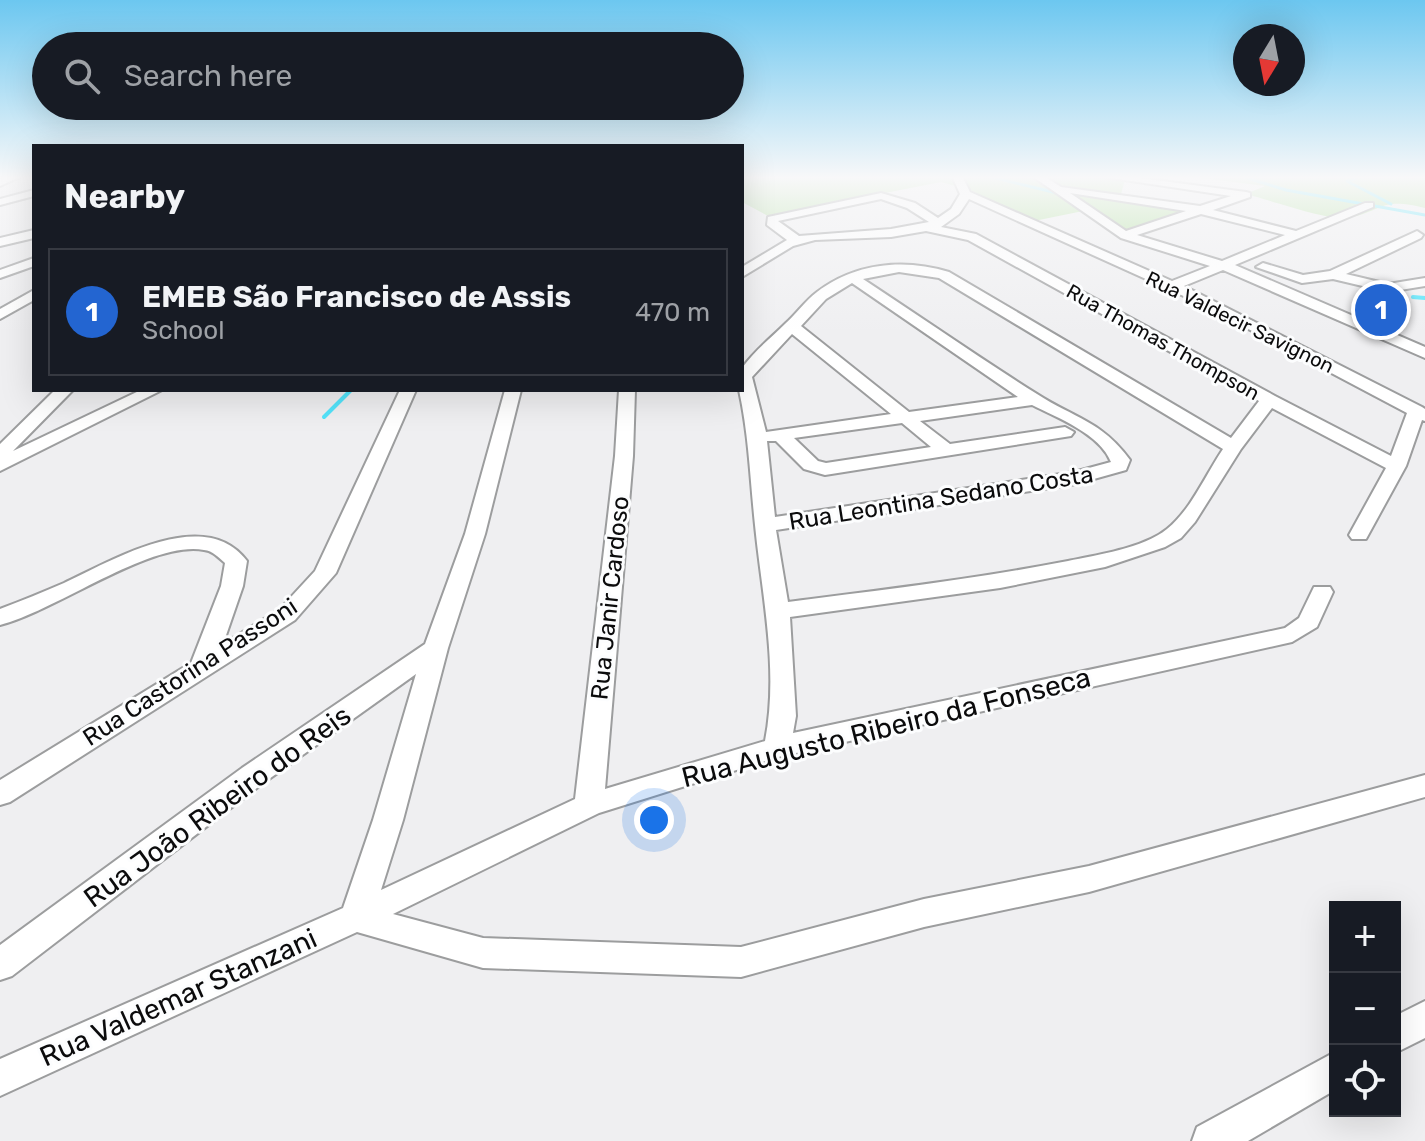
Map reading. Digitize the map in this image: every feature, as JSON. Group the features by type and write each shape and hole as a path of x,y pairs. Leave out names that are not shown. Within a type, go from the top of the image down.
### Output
{"street":[{"path":"781,229 796,240"},
{"path":"744,272 796,240 900,229"},
{"name":"Rua Thomas Thompson","path":"943,229 972,237 1269,400 1397,466"},
{"name":"Rua Valdecir Savignon","path":"1046,229 1173,286 1421,414"},
{"path":"1117,229 1125,235 1221,264 1425,353"},
{"path":"1125,235 1142,229"},
{"path":"1276,229 1298,235"},
{"path":"1173,286 1312,229"},
{"path":"0,242 32,234"},
{"path":"1237,258 1314,280 1333,275 1417,235"},
{"path":"0,274 31,264"},
{"path":"777,747 783,716 778,611 765,525 758,437 744,377 758,358 822,294 873,271 910,268 944,275 1233,447"},
{"path":"1333,275 1388,288 1425,282"},
{"name":"Rua Leontina Sedano Costa","path":"765,525 1076,478 1119,466 1120,455 1105,440 1069,416 1034,400 853,278"},
{"path":"0,315 32,295"},
{"path":"792,326 947,451"},
{"path":"0,454 63,392"},
{"path":"0,465 150,392"},
{"name":"Rua Castorina Passoni","path":"0,794 287,615 325,573 407,392"},
{"path":"512,392 475,534 436,648 388,820 356,917 483,953 741,962 924,913 1089,879 1425,786"},
{"name":"Rua Janir Cardoso","path":"589,805 624,456 627,392"},
{"path":"758,437 1034,400"},
{"path":"778,611 1000,581 1105,560 1158,543 1174,534 1188,518 1233,447 1269,400"},
{"path":"1359,535 1421,414"},
{"path":"780,434 811,465 825,469 1065,432"},
{"path":"0,618 140,556 173,545 217,545 229,551 236,561 232,586 202,668"},
{"name":"Rua Augusto Ribeiro da Fonseca","path":"356,917 589,805 777,747 1088,676 1292,634 1309,622 1322,592"},
{"name":"Rua João Ribeiro do Reis","path":"0,965 252,776 436,648"},
{"name":"Rua Valdemar Stanzani","path":"0,1078 356,917"},
{"path":"1401,1032 1425,1018"},
{"path":"1211,1141 1329,1073"}],"waterway":[{"path":"1413,297 1425,298"},
{"path":"324,417 349,392"}],"place":[{"name":"EMEB São Francisco de Assis","path":"1381,310"}]}
